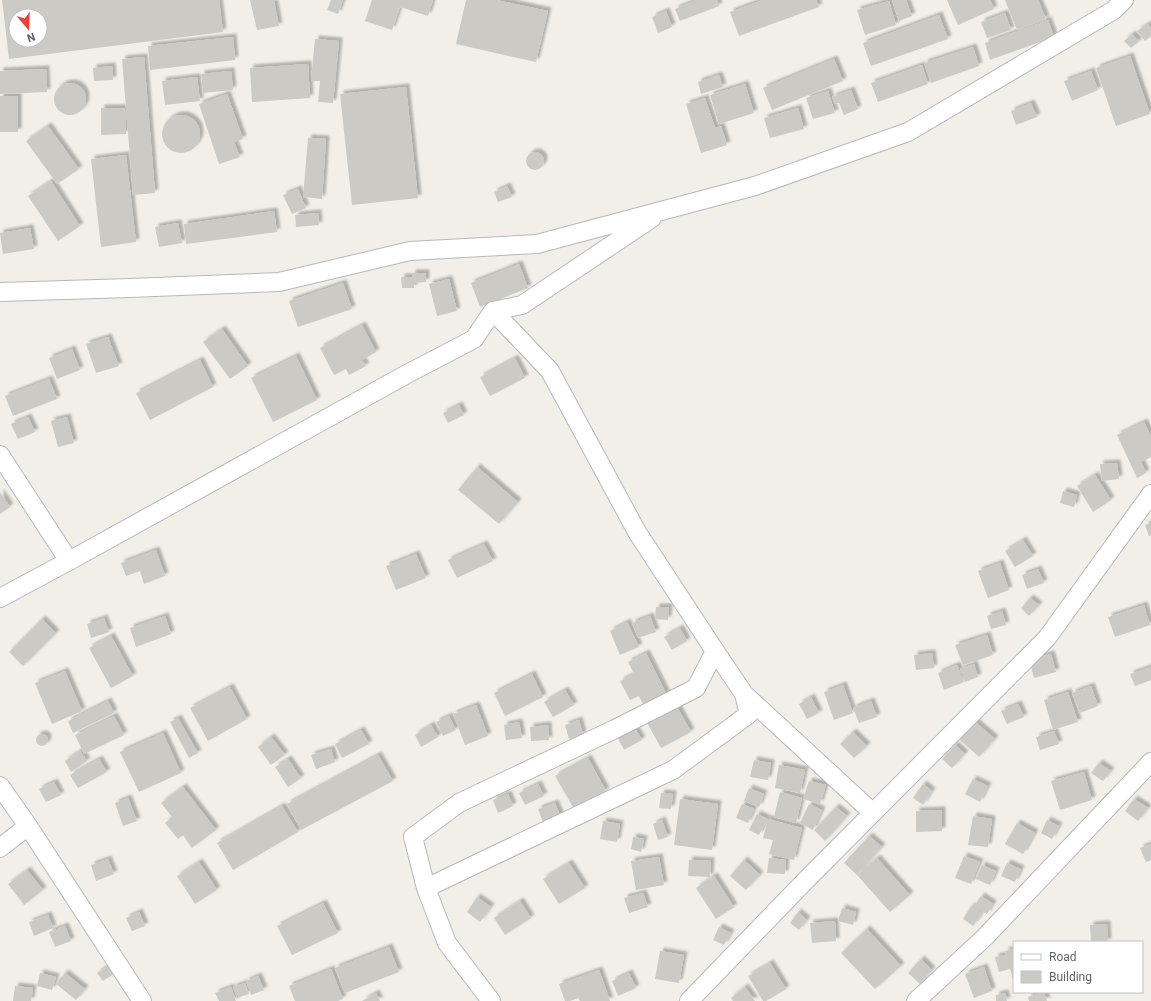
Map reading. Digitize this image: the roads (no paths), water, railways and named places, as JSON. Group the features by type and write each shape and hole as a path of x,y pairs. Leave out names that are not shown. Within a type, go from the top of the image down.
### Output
{"street":[{"path":"0,292 279,282 410,251 537,244 755,186 908,132 1114,10 1124,0"},
{"path":"0,598 407,374 474,340 493,311 522,305 664,210"},
{"path":"493,311 550,371 637,532 744,694 874,812"},
{"path":"0,455 69,561"},
{"path":"689,1001 874,812 1048,638 1151,494"},
{"path":"491,1001 447,943 426,888 413,837 459,803 615,729 696,688 715,651"},
{"path":"426,888 673,770 749,714 744,694"},
{"path":"916,1001 985,937 1151,762"},
{"path":"0,786 28,826 142,1001"},
{"path":"0,848 28,826"}]}
